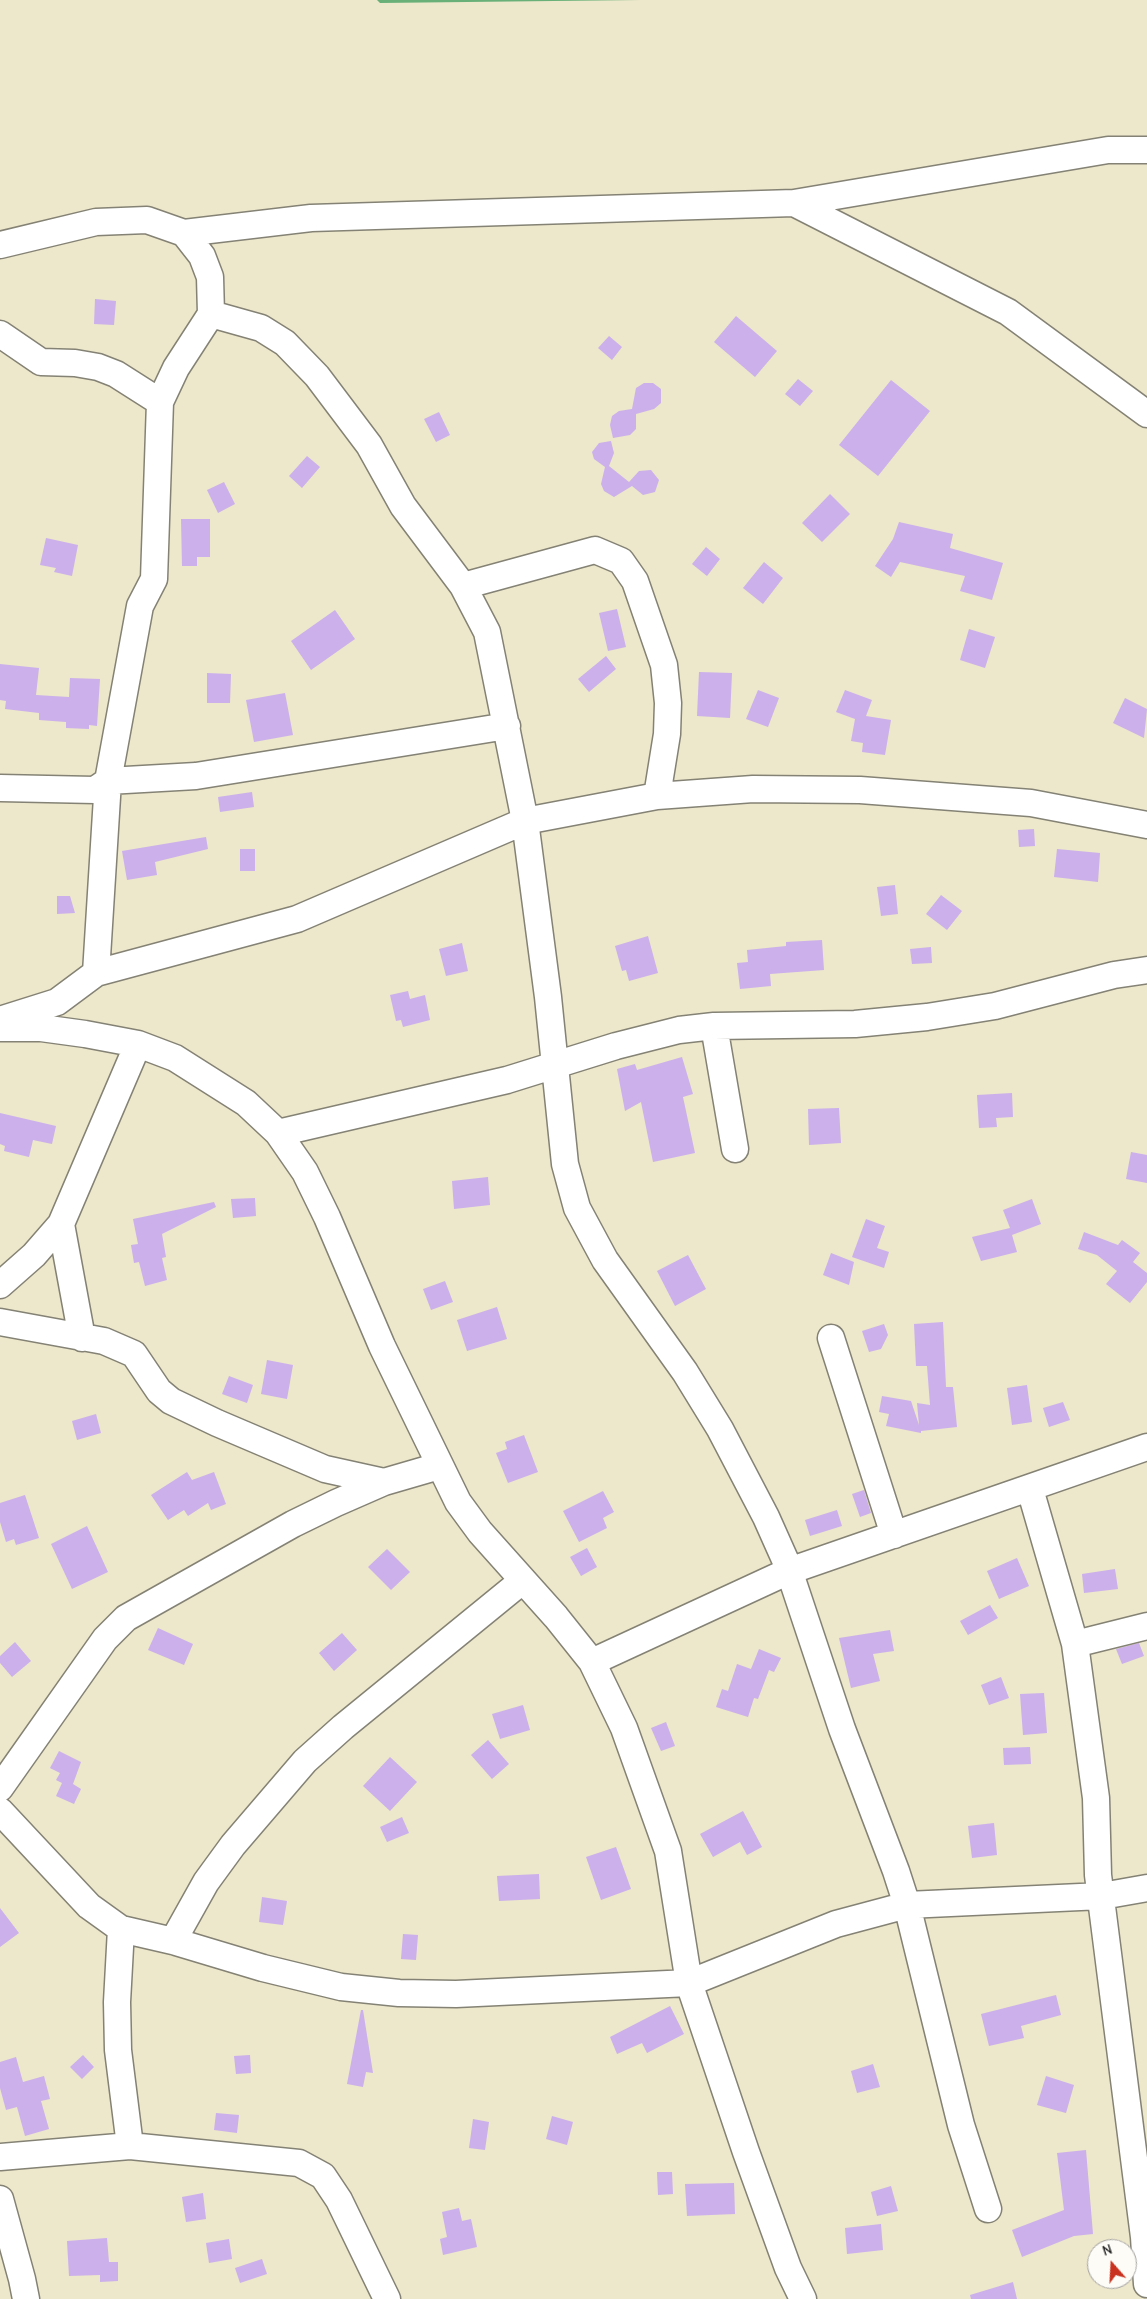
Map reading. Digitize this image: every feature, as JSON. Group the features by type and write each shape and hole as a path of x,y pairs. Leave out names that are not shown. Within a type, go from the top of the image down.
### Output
{"street":[{"path":"0,245 96,222 147,220 184,232 311,218 794,203 1108,150 1147,150"},
{"path":"794,203 1008,312 1147,414"},
{"path":"96,973 108,781 140,606 154,579 160,402 176,368 211,314 210,277 202,256 184,232"},
{"path":"211,314 261,328 285,343 316,376 353,422 404,506 463,586 487,632 525,820 548,997 566,1164 577,1208 605,1260 685,1372 720,1429 766,1517 789,1571 842,1729 907,1905 961,2125 988,2209"},
{"path":"0,334 41,362 75,363 98,367 116,374 160,402"},
{"path":"463,586 595,550 621,561 635,581 664,665 668,703 667,734 657,796"},
{"path":"0,788 95,790 108,781 196,776 507,726"},
{"path":"0,1020 57,1002 96,973 297,919 525,820 657,796 753,789 860,790 1031,803 1145,817"},
{"path":"278,1133 507,1080 616,1046 679,1030 714,1026 855,1024 927,1018 995,1006 1114,975 1147,970"},
{"path":"714,1026 735,1149"},
{"path":"0,1028 42,1028 138,1044 175,1058 246,1103 278,1133 305,1172 327,1217 382,1346 458,1502 480,1532 556,1617 592,1662 624,1728 668,1851 689,1983 746,2152 788,2268 803,2299"},
{"path":"0,1285 34,1255 61,1224 138,1044"},
{"path":"61,1224 82,1338"},
{"path":"0,1322 120,1346 134,1354 159,1390 171,1401 217,1423 325,1469 384,1482"},
{"path":"831,1338 894,1535"},
{"path":"592,1662 789,1571 1147,1446"},
{"path":"0,1788 105,1639 126,1618 293,1524 384,1482 439,1466"},
{"path":"1030,1488 1075,1644 1096,1798 1096,1852 1143,2228 1147,2284"},
{"path":"173,1941 206,1882 222,1860 263,1808 305,1761 343,1727 522,1581"},
{"path":"1075,1644 1147,1626"},
{"path":"0,1811 90,1906 121,1930 173,1941 341,1987 399,1993 456,1994 689,1983 836,1924 907,1905 1102,1896 1147,1888"},
{"path":"121,1930 117,2002 118,2050 130,2146"},
{"path":"0,2157 130,2146 299,2162 323,2176 339,2200 387,2299"},
{"path":"0,2199 26,2299"},
{"path":"1147,2291 1147,2299"}],"green space":[{"path":"377,0 640,0 380,3"}],"building":[{"path":"95,299 116,301 114,325 94,324"},
{"path":"736,316 777,351 755,377 714,342"},
{"path":"609,336 622,347 612,360 598,348"},
{"path":"798,379 813,391 800,406 785,394"},
{"path":"891,380 930,411 878,476 839,445"},
{"path":"644,383 653,383 661,389 661,403 654,409 636,414 636,429 630,435 613,438 610,425 612,416 619,411 632,409 636,388"},
{"path":"439,412 450,435 436,442 424,419"},
{"path":"611,441 614,453 609,466 629,482 639,471 651,470 659,480 655,492 643,495 632,486 614,497 604,491 601,484 605,467 594,459 592,452 599,443"},
{"path":"307,456 320,467 302,488 289,476"},
{"path":"224,482 235,504 218,513 207,490"},
{"path":"830,494 850,514 822,542 802,523"},
{"path":"181,519 210,519 210,557 197,557 197,566 182,566"},
{"path":"899,522 953,534 950,548 1003,563 992,600 960,591 965,576 900,562 891,577 875,566 893,539"},
{"path":"46,538 78,545 72,576 54,572 56,568 40,565"},
{"path":"706,547 720,559 707,576 692,564"},
{"path":"764,562 783,578 763,604 743,588"},
{"path":"617,609 626,647 608,651 599,613"},
{"path":"335,610 355,639 311,670 291,641"},
{"path":"969,629 995,637 985,668 960,660"},
{"path":"606,656 616,669 589,692 578,679"},
{"path":"0,664 39,668 36,695 69,697 70,678 100,679 97,726 89,725 89,729 66,728 66,722 39,720 39,713 5,709 6,701 0,700"},
{"path":"699,672 732,673 730,718 697,716"},
{"path":"207,673 231,674 230,703 207,703"},
{"path":"758,690 779,698 768,727 746,719"},
{"path":"845,690 872,700 866,716 891,720 885,755 862,752 863,743 851,741 855,719 836,712"},
{"path":"285,693 293,735 254,742 246,700"},
{"path":"1125,698 1147,709 1144,738 1113,723"},
{"path":"252,792 254,807 220,812 218,797"},
{"path":"1034,829 1035,846 1019,847 1018,830"},
{"path":"206,837 208,849 155,862 157,875 127,880 122,851"},
{"path":"240,849 255,849 255,871 240,871"},
{"path":"1057,849 1100,853 1098,882 1054,877"},
{"path":"895,885 898,914 881,916 877,887"},
{"path":"941,895 962,911 947,930 926,914"},
{"path":"57,896 70,896 75,913 57,914"},
{"path":"648,936 658,973 629,981 626,970 622,971 615,946"},
{"path":"822,940 824,970 770,974 771,986 740,989 737,963 748,962 747,950 786,946 786,942"},
{"path":"462,943 468,971 446,976 439,949"},
{"path":"931,947 932,963 912,964 910,949"},
{"path":"408,991 410,999 425,995 430,1020 403,1027 401,1020 396,1021 390,995"},
{"path":"682,1057 693,1094 683,1097 695,1153 653,1162 641,1102 625,1111 617,1069 635,1064 637,1070"},
{"path":"1012,1093 1013,1117 996,1118 997,1127 979,1128 977,1095"},
{"path":"839,1108 841,1143 809,1145 808,1109"},
{"path":"0,1113 56,1126 52,1144 33,1140 29,1157 4,1151 5,1146 0,1144"},
{"path":"1131,1152 1147,1155 1147,1183 1126,1179"},
{"path":"488,1177 490,1205 454,1209 452,1181"},
{"path":"255,1198 256,1216 233,1218 231,1199"},
{"path":"1032,1199 1041,1224 1012,1235 1017,1252 981,1261 972,1237 1010,1228 1003,1210"},
{"path":"214,1202 216,1207 162,1234 166,1257 162,1258 167,1280 145,1286 139,1262 134,1263 131,1245 138,1244 133,1219"},
{"path":"866,1219 885,1226 877,1248 889,1252 884,1268 852,1257"},
{"path":"1084,1232 1118,1245 1122,1240 1140,1253 1133,1262 1147,1273 1147,1282 1130,1303 1106,1284 1117,1271 1097,1255 1078,1249"},
{"path":"831,1253 854,1262 849,1285 823,1275"},
{"path":"688,1255 706,1289 675,1306 657,1271"},
{"path":"445,1281 453,1302 431,1310 423,1289"},
{"path":"497,1307 507,1339 467,1351 457,1320"},
{"path":"943,1322 946,1387 953,1387 957,1427 921,1431 921,1433 886,1426 889,1414 879,1412 882,1396 911,1401 919,1425 917,1403 930,1405 927,1366 916,1366 914,1324"},
{"path":"884,1324 888,1335 881,1349 869,1352 862,1331"},
{"path":"267,1360 293,1365 287,1399 261,1394"},
{"path":"229,1376 253,1385 247,1403 222,1394"},
{"path":"1027,1385 1032,1422 1012,1425 1007,1388"},
{"path":"1063,1402 1070,1420 1049,1427 1043,1408"},
{"path":"96,1414 101,1433 77,1440 72,1421"},
{"path":"524,1435 538,1472 508,1483 496,1453 507,1449 505,1442"},
{"path":"187,1472 192,1480 214,1472 226,1504 211,1510 208,1503 188,1516 184,1510 168,1520 151,1495"},
{"path":"864,1490 871,1513 860,1517 852,1494"},
{"path":"603,1491 614,1512 603,1518 607,1528 579,1542 563,1511"},
{"path":"25,1495 39,1538 16,1545 14,1539 6,1542 0,1522 0,1503"},
{"path":"837,1510 842,1526 810,1536 805,1520"},
{"path":"87,1526 108,1572 72,1589 51,1544"},
{"path":"587,1548 597,1567 581,1576 570,1557"},
{"path":"387,1549 410,1572 391,1590 368,1567"},
{"path":"1017,1558 1029,1586 999,1599 987,1571"},
{"path":"1115,1569 1118,1589 1084,1593 1082,1574"},
{"path":"990,1605 998,1618 968,1635 960,1621"},
{"path":"158,1628 193,1644 184,1665 148,1650"},
{"path":"890,1630 894,1651 873,1654 880,1681 851,1688 839,1638"},
{"path":"342,1633 357,1650 334,1671 319,1653"},
{"path":"15,1642 31,1661 12,1677 0,1663 0,1656"},
{"path":"1139,1643 1144,1656 1122,1664 1116,1649"},
{"path":"759,1649 781,1658 774,1672 769,1670 758,1699 754,1698 748,1717 716,1707 722,1689 728,1691 737,1664 751,1669"},
{"path":"1001,1677 1009,1698 989,1705 981,1685"},
{"path":"1044,1693 1047,1733 1023,1735 1020,1694"},
{"path":"523,1705 530,1730 500,1739 492,1714"},
{"path":"666,1722 675,1746 661,1751 651,1728"},
{"path":"488,1740 509,1764 492,1779 471,1755"},
{"path":"1030,1747 1031,1764 1004,1765 1003,1748"},
{"path":"59,1751 81,1762 73,1784 81,1789 74,1804 56,1796 62,1783 56,1780 60,1773 50,1768"},
{"path":"390,1757 417,1782 390,1811 363,1786"},
{"path":"743,1811 762,1847 747,1855 740,1842 713,1857 700,1834"},
{"path":"402,1817 409,1833 387,1842 380,1827"},
{"path":"994,1823 997,1855 972,1858 968,1826"},
{"path":"616,1847 631,1889 601,1900 586,1857"},
{"path":"539,1874 540,1899 499,1901 497,1876"},
{"path":"262,1897 287,1901 283,1925 259,1922"},
{"path":"0,1908 19,1933 0,1947"},
{"path":"403,1934 418,1935 416,1960 401,1959"},
{"path":"1056,1995 1061,2015 1021,2026 1024,2038 989,2046 981,2014"},
{"path":"670,2006 684,2034 647,2053 642,2043 617,2054 610,2037"},
{"path":"361,2010 363,2010 373,2073 366,2072 363,2087 347,2084"},
{"path":"83,2055 94,2067 82,2079 70,2067"},
{"path":"250,2055 251,2073 236,2074 234,2056"},
{"path":"16,2057 23,2082 44,2076 50,2099 41,2101 49,2129 25,2136 17,2107 6,2110 0,2088 0,2062"},
{"path":"873,2064 880,2087 857,2093 851,2071"},
{"path":"1046,2076 1074,2085 1066,2113 1037,2105"},
{"path":"216,2113 239,2115 237,2133 214,2130"},
{"path":"552,2116 573,2122 567,2145 546,2139"},
{"path":"473,2119 489,2122 485,2150 469,2148"},
{"path":"1086,2150 1093,2234 1074,2236 1022,2257 1012,2230 1064,2210 1057,2153"},
{"path":"657,2172 672,2172 673,2194 658,2195"},
{"path":"734,2183 735,2214 687,2216 685,2184"},
{"path":"891,2186 898,2211 877,2216 871,2192"},
{"path":"203,2193 206,2219 186,2222 182,2197"},
{"path":"459,2208 462,2221 471,2219 477,2247 443,2255 440,2239 447,2237 442,2212"},
{"path":"881,2224 883,2250 847,2254 845,2228"},
{"path":"107,2238 109,2262 118,2262 118,2281 100,2282 100,2275 69,2276 67,2241"},
{"path":"229,2239 232,2259 209,2263 206,2243"},
{"path":"262,2259 267,2274 240,2283 235,2268"},
{"path":"1013,2282 1017,2299 971,2299 970,2295"}]}
